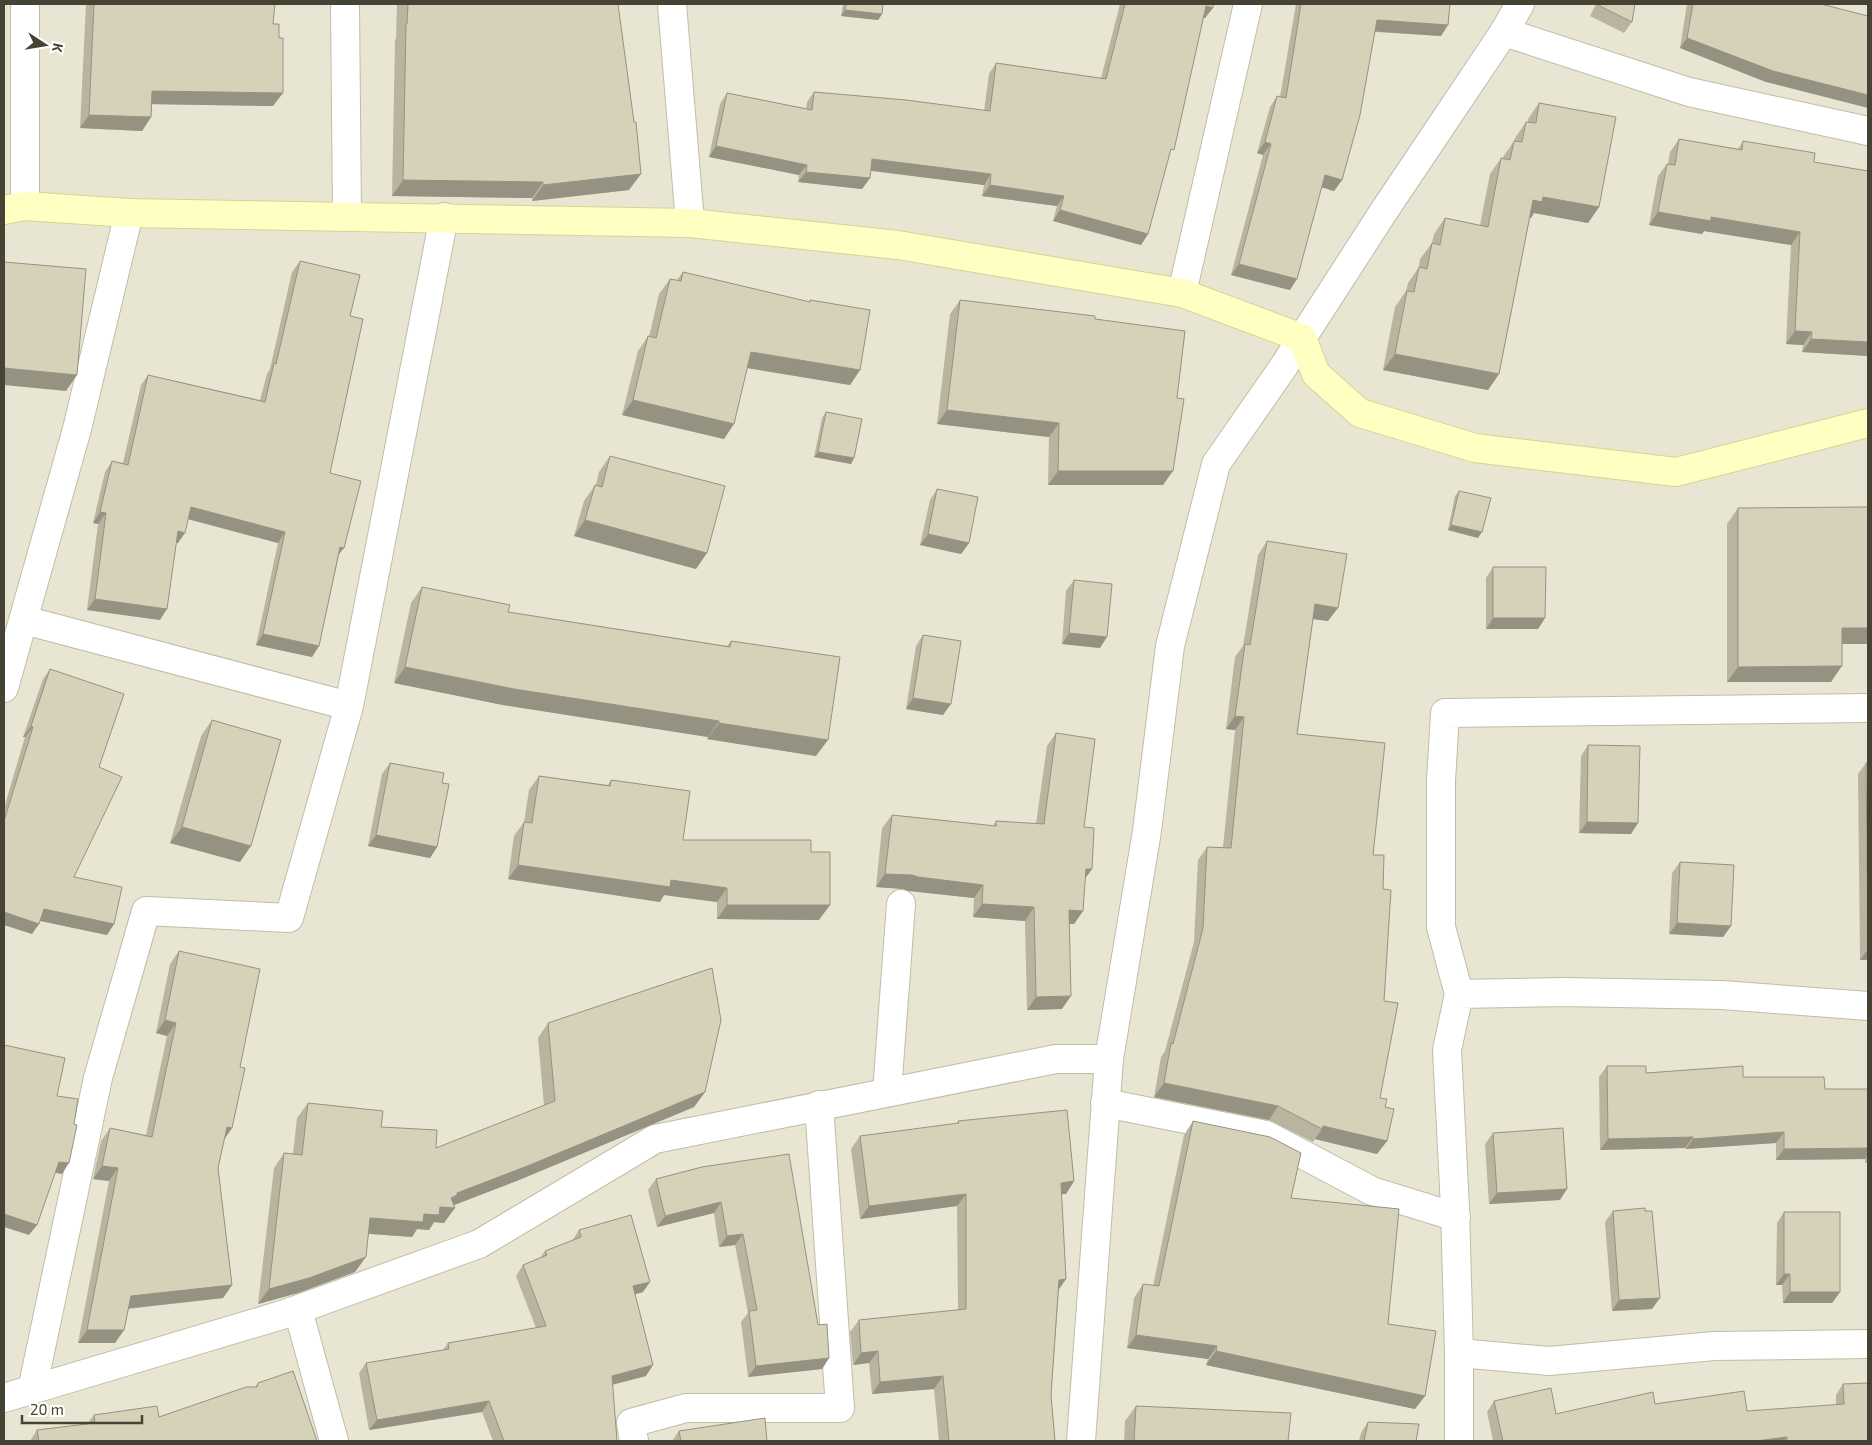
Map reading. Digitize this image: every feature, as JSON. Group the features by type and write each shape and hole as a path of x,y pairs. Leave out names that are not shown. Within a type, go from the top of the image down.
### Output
{"main road":[{"path":"14,208 347,218 444,217 690,223 898,245 1182,293 1302,338 1316,374 1360,413 1474,448 1676,472 1868,423"}],"street":[{"path":"14,208 25,4"},
{"path":"345,4 347,218"},
{"path":"672,4 690,223"},
{"path":"1182,293 1248,4"},
{"path":"1081,1441 1109,1059 1147,831 1170,646 1216,464 1302,338 1382,214 1504,32 1520,4"},
{"path":"1504,32 1689,92 1868,130"},
{"path":"4,688 77,429 129,212"},
{"path":"32,1390 98,1078 146,911 289,918 349,706 444,217"},
{"path":"24,620 349,706"},
{"path":"1459,1441 1456,1217 1447,1050 1459,994 1441,927 1441,780 1445,713 1868,708"},
{"path":"886,1092 901,904"},
{"path":"1459,994 1564,992 1722,995 1868,1006"},
{"path":"4,1398 298,1310 478,1244 655,1140 819,1105 1056,1059 1109,1059"},
{"path":"1105,1103 1266,1135 1372,1191 1456,1217"},
{"path":"634,1441 631,1423 686,1408 840,1408 819,1105"},
{"path":"298,1310 334,1441"},
{"path":"1459,1353 1549,1361 1714,1346 1868,1344"}],"shaded area":[{"path":"4,4 1868,4 1868,1441 4,1441"}],"building":[{"path":"94,4 275,4 273,24 279,24 279,38 283,38 283,93 152,91 151,117 89,115"},
{"path":"408,4 618,4 634,122 636,122 641,174 543,185 543,182 403,180"},
{"path":"846,4 883,4 882,14 845,10"},
{"path":"1125,4 1213,4 1213,8 1206,6 1174,150 1171,149 1148,234 1060,210 1064,196 990,185 991,174 872,159 870,178 806,172 807,165 716,146 727,93 812,110 814,92 906,100 990,111 996,63 1106,79"},
{"path":"1301,4 1450,4 1448,25 1377,20 1360,115 1342,180 1325,175 1297,279 1239,264 1271,144 1265,142 1277,96 1286,98"},
{"path":"1635,4 1632,22 1598,5"},
{"path":"1693,4 1821,4 1868,16 1868,95 1773,71 1687,38"},
{"path":"1539,103 1616,117 1599,207 1543,197 1542,202 1533,200 1499,374 1395,354 1407,291 1414,292 1419,267 1427,269 1432,243 1440,245 1445,218 1488,227 1501,158 1510,160 1514,141 1522,142 1526,122 1536,123"},
{"path":"1679,139 1742,150 1743,141 1815,153 1814,162 1868,171 1868,342 1811,339 1812,332 1795,331 1800,232 1711,217 1711,221 1658,212 1667,164 1675,165"},
{"path":"300,261 360,275 350,316 363,319 330,473 361,481 344,548 340,547 319,646 263,634 285,532 191,507 185,533 178,531 167,609 95,599 106,513 100,512 112,461 128,465 148,375 265,402 274,363 276,364"},
{"path":"4,262 86,269 77,375 4,368"},
{"path":"683,272 810,302 810,300 870,310 860,370 751,352 734,424 633,400 648,336 656,338 670,279 681,281"},
{"path":"960,300 1095,316 1095,319 1185,331 1177,398 1184,399 1173,471 1058,471 1059,423 947,410"},
{"path":"826,412 862,419 854,458 818,452"},
{"path":"610,456 725,486 707,553 585,520 595,485 602,487"},
{"path":"937,489 978,497 969,543 928,534"},
{"path":"1459,491 1491,498 1482,532 1451,525"},
{"path":"1868,507 1868,628 1842,628 1842,666 1738,667 1738,508"},
{"path":"1267,541 1347,554 1338,608 1315,604 1297,734 1385,743 1373,855 1384,855 1383,889 1391,890 1384,1001 1398,1003 1380,1098 1387,1099 1385,1107 1394,1109 1387,1141 1323,1126 1322,1129 1278,1106 1164,1083 1171,1043 1173,1044 1203,928 1207,847 1231,848 1244,717 1235,716 1245,644 1250,645"},
{"path":"1493,567 1546,567 1545,618 1493,618"},
{"path":"1074,580 1112,584 1107,637 1069,633"},
{"path":"422,587 510,605 508,612 730,647 731,641 840,657 828,740 514,689 405,667"},
{"path":"923,635 961,641 951,704 913,698"},
{"path":"50,669 124,694 99,767 122,777 74,877 122,887 114,924 44,909 39,924 4,912 4,821 33,727 31,726"},
{"path":"212,720 281,740 251,846 182,827"},
{"path":"1056,733 1095,739 1084,827 1094,828 1092,869 1086,869 1083,911 1069,910 1071,996 1036,997 1034,907 982,904 983,885 912,875 885,874 892,815 996,826 996,821 1044,824"},
{"path":"1588,745 1640,746 1638,823 1587,822"},
{"path":"390,763 444,773 442,783 449,784 437,847 376,835"},
{"path":"1866,763 1868,763 1868,949"},
{"path":"539,776 610,786 611,780 690,791 683,840 811,840 811,852 830,852 830,905 727,905 727,888 671,880 670,887 518,865 524,822 532,823"},
{"path":"1680,862 1734,865 1731,926 1677,923"},
{"path":"179,951 260,969 240,1067 245,1068 232,1128 227,1127 218,1168 232,1285 131,1296 124,1330 87,1330 118,1168 102,1166 110,1128 152,1137 176,1023 165,1020"},
{"path":"712,968 721,1020 705,1092 530,1165 457,1193 457,1195 451,1198 455,1208 440,1207 439,1215 424,1214 423,1222 370,1218 366,1257 309,1278 269,1289 284,1153 302,1155 308,1103 383,1111 381,1127 437,1130 436,1148 555,1101 548,1023"},
{"path":"4,1045 65,1058 57,1096 78,1099 74,1124 77,1125 69,1163 59,1162 37,1225 4,1214"},
{"path":"1607,1066 1646,1066 1646,1073 1743,1066 1743,1077 1824,1077 1825,1089 1868,1089 1868,1148 1784,1149 1784,1132 1693,1139 1693,1137 1608,1139"},
{"path":"1067,1110 1074,1181 1061,1183 1066,1279 1059,1280 1051,1395 1055,1441 949,1441 943,1376 880,1382 878,1351 861,1353 859,1320 966,1309 966,1194 869,1206 860,1136 959,1123 958,1121"},
{"path":"1193,1121 1270,1137 1301,1153 1291,1198 1399,1209 1388,1324 1436,1331 1425,1396 1216,1351 1217,1346 1136,1335 1143,1284 1159,1286"},
{"path":"1563,1128 1567,1189 1497,1193 1493,1133"},
{"path":"789,1154 818,1325 827,1324 829,1358 756,1366 749,1311 757,1310 743,1234 727,1236 721,1202 665,1216 656,1179 702,1167"},
{"path":"1645,1208 1645,1211 1652,1211 1660,1298 1619,1300 1613,1211"},
{"path":"1784,1212 1840,1212 1840,1292 1790,1292 1790,1274 1784,1274"},
{"path":"631,1215 650,1282 633,1286 653,1365 612,1376 617,1441 504,1441 489,1401 377,1420 366,1363 449,1349 448,1343 546,1326 523,1265 547,1255 545,1251 581,1237 579,1230"},
{"path":"293,1371 317,1441 39,1441 37,1430 95,1423 94,1415 157,1406 159,1417 246,1387 257,1387 258,1383"},
{"path":"1868,1383 1868,1441 1787,1441 1787,1437 1756,1441 1503,1441 1494,1401 1551,1388 1556,1414 1653,1392 1655,1404 1744,1391 1747,1411 1844,1404 1843,1384"},
{"path":"1136,1406 1291,1413 1288,1441 1134,1441"},
{"path":"765,1418 767,1441 681,1441 679,1431"},
{"path":"1368,1422 1419,1424 1416,1441 1364,1441"}]}
